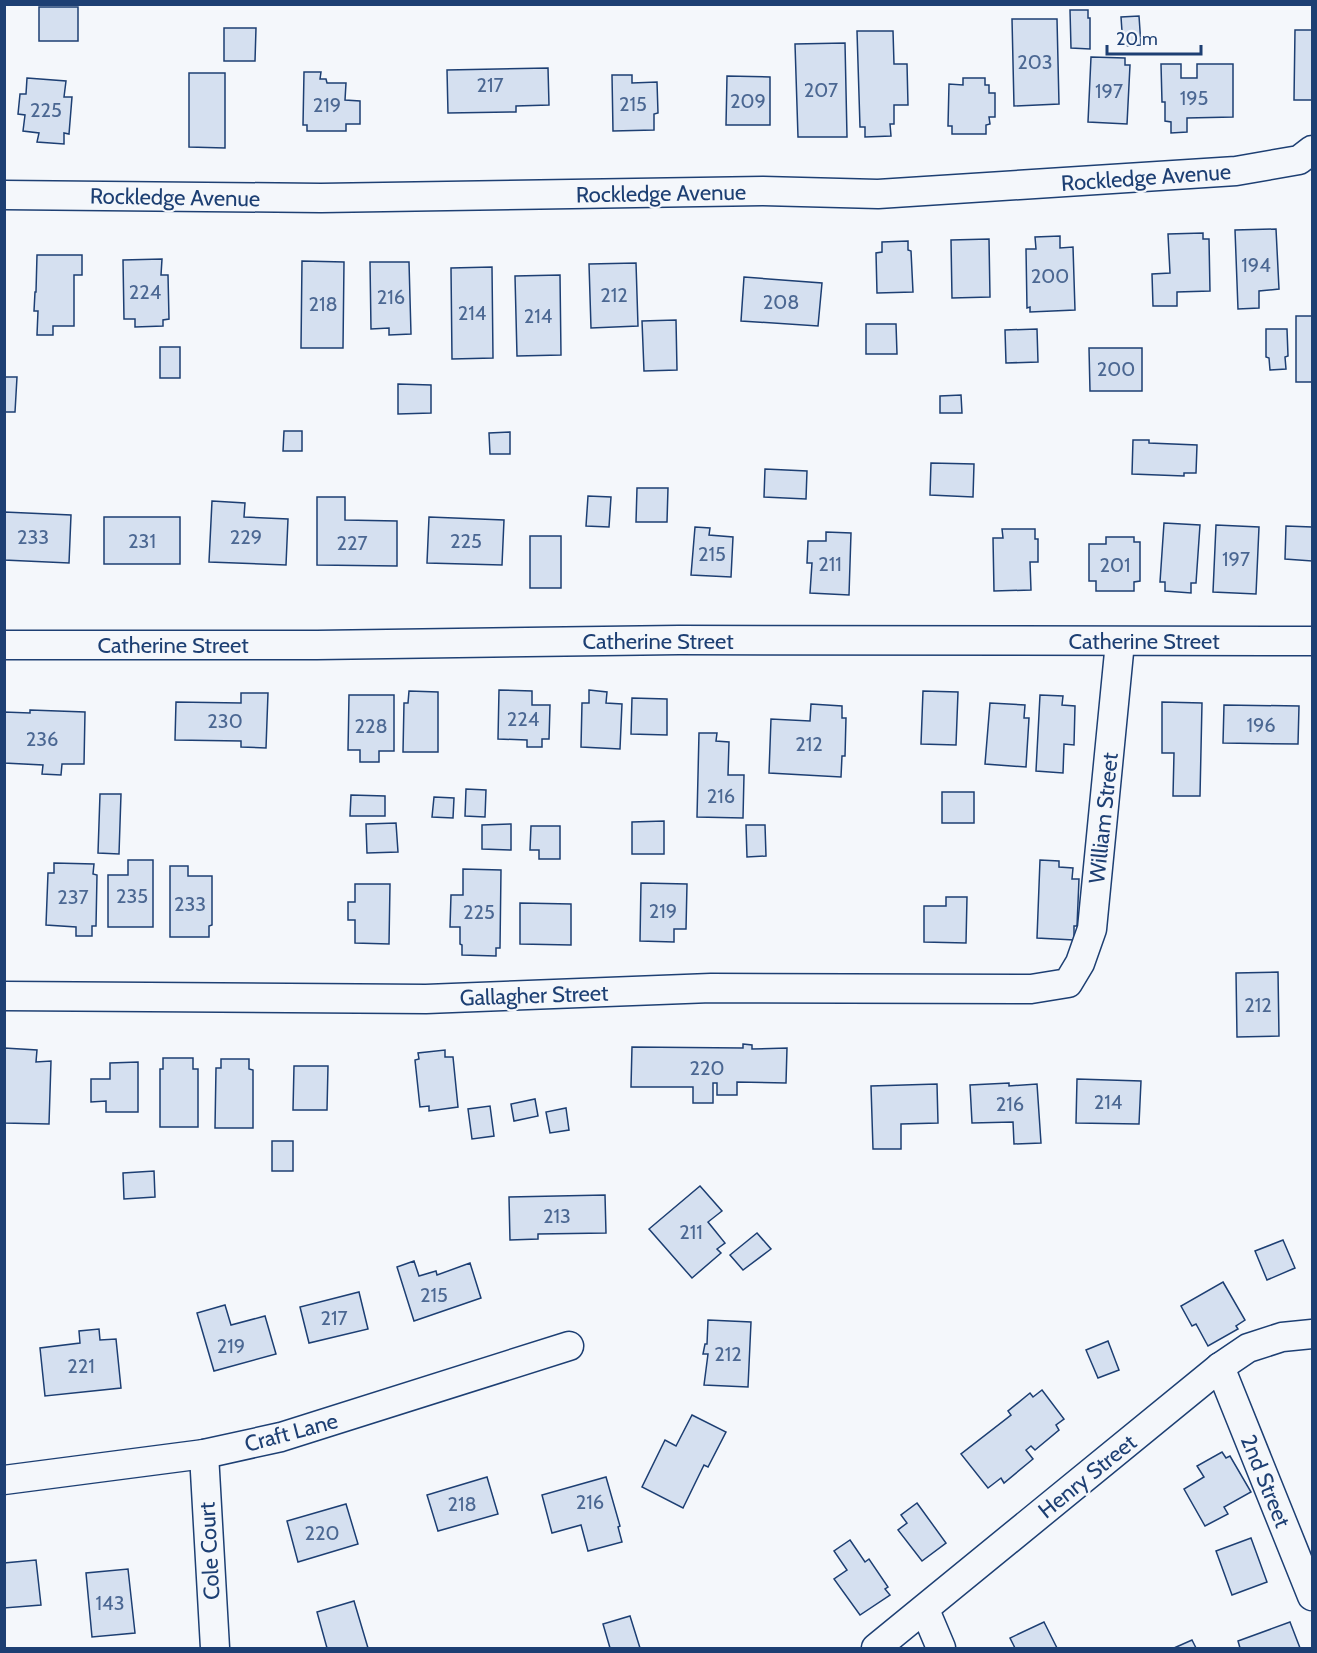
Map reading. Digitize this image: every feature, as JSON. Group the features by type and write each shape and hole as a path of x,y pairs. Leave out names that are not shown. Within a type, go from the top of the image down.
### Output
{"street":[{"name":"Rockledge Avenue","path":"4,195 321,198 763,191 878,194 1236,171 1299,160 1312,150"},
{"name":"Catherine Street","path":"4,645 317,645 679,640 1120,642 1312,640"},
{"name":"William Street","path":"1062,983 1068,982 1080,963 1092,930 1120,642"},
{"name":"Gallagher Street","path":"4,996 426,999 711,988 1031,989 1062,983"},
{"name":"Henry Street","path":"876,1648 1220,1367 1248,1348 1282,1337 1312,1334"},
{"name":"Craft Lane","path":"4,1480 204,1454 281,1437 569,1346"},
{"name":"2nd Street","path":"1220,1367 1312,1596"},
{"name":"Cole Court","path":"204,1454 215,1648"},
{"path":"925,1610 941,1648"}],"building":[{"path":"39,7 78,7 78,41 39,41"},
{"path":"1070,10 1088,10 1090,49 1071,48"},
{"path":"1139,16 1141,45 1123,46 1121,17"},
{"path":"1012,19 1057,19 1059,104 1014,106"},
{"path":"224,28 256,28 255,61 224,61"},
{"path":"1295,30 1312,30 1312,100 1294,100"},
{"path":"857,31 893,31 894,64 907,64 908,105 894,105 894,124 890,124 891,136 865,137 865,127 860,127"},
{"path":"845,43 847,137 798,137 795,44"},
{"path":"1091,57 1125,58 1125,65 1130,65 1127,124 1088,122"},
{"path":"1161,64 1181,64 1181,78 1197,78 1197,64 1233,64 1233,117 1187,118 1187,132 1171,133 1171,122 1165,121 1165,102 1162,102"},
{"path":"548,68 549,105 516,106 516,112 448,113 447,70"},
{"path":"304,72 321,72 320,79 326,79 327,83 346,83 345,100 360,101 360,124 346,124 346,131 307,131 307,125 303,125"},
{"path":"189,73 225,73 225,148 189,147"},
{"path":"612,75 632,75 632,83 657,82 658,113 654,114 654,130 613,131"},
{"path":"727,76 770,77 770,125 726,125"},
{"path":"27,78 66,81 64,97 72,97 69,134 64,133 64,144 37,142 39,133 23,131 25,115 18,114 20,94 26,94"},
{"path":"963,78 985,78 985,85 989,85 989,93 995,93 995,117 989,117 990,124 986,125 986,134 952,134 952,126 948,126 949,84 963,85"},
{"path":"1276,229 1279,289 1259,291 1259,308 1238,309 1235,230"},
{"path":"1203,233 1203,239 1209,239 1210,291 1177,292 1177,306 1153,306 1152,274 1170,273 1168,234"},
{"path":"1060,236 1060,248 1073,247 1075,310 1030,312 1030,307 1027,308 1026,249 1036,249 1035,237"},
{"path":"989,239 990,297 952,298 951,240"},
{"path":"908,241 908,250 911,251 913,292 877,293 876,253 882,252 882,242"},
{"path":"37,255 82,255 82,275 74,275 74,326 53,326 53,335 37,335 38,311 34,311"},
{"path":"162,259 161,275 168,275 169,319 163,320 163,326 135,327 135,319 124,319 123,260"},
{"path":"302,261 344,262 343,348 301,348"},
{"path":"370,262 409,262 411,334 389,335 389,328 371,329"},
{"path":"636,263 638,326 591,328 589,264"},
{"path":"492,267 493,358 452,359 451,268"},
{"path":"560,275 561,355 517,356 515,276"},
{"path":"744,277 822,283 818,326 741,321"},
{"path":"1296,316 1312,316 1312,382 1296,382"},
{"path":"676,320 677,370 644,371 642,321"},
{"path":"866,324 896,324 897,354 866,354"},
{"path":"1037,329 1038,362 1006,363 1005,330"},
{"path":"1266,329 1287,329 1286,369 1270,370 1269,358 1266,357"},
{"path":"160,347 180,347 180,378 160,378"},
{"path":"1089,348 1142,348 1142,391 1090,391"},
{"path":"4,377 17,377 15,412 4,412"},
{"path":"398,384 431,385 431,413 398,414"},
{"path":"961,395 962,413 940,413 940,396"},
{"path":"284,431 302,431 302,451 283,451"},
{"path":"510,432 510,454 490,454 489,433"},
{"path":"1133,440 1197,445 1196,473 1184,473 1184,476 1132,474"},
{"path":"931,463 974,464 973,497 930,495"},
{"path":"765,469 807,471 806,499 764,497"},
{"path":"637,488 668,488 667,522 636,522"},
{"path":"588,496 611,497 609,527 586,526"},
{"path":"317,497 345,497 345,520 397,521 397,566 317,565"},
{"path":"212,501 245,503 244,517 288,519 286,565 209,562"},
{"path":"4,512 71,515 69,563 4,560"},
{"path":"104,517 180,517 180,564 104,564"},
{"path":"429,517 504,520 502,565 427,563"},
{"path":"1164,523 1200,525 1196,583 1191,583 1191,593 1165,591 1165,582 1160,582"},
{"path":"1216,525 1259,527 1256,594 1213,592"},
{"path":"1286,526 1312,527 1312,561 1285,559"},
{"path":"695,527 710,528 709,535 733,537 731,577 691,575"},
{"path":"1002,529 1035,529 1035,539 1038,539 1038,562 1030,562 1031,590 994,591 993,538 1003,538"},
{"path":"826,532 851,533 849,595 810,593 812,563 807,563 808,541 826,541"},
{"path":"530,536 561,536 561,588 530,588"},
{"path":"1106,537 1134,537 1134,542 1140,542 1140,581 1134,582 1134,591 1096,591 1096,581 1089,581 1089,544 1106,544"},
{"path":"499,690 532,691 532,705 550,705 549,739 542,739 542,747 527,747 527,740 498,739"},
{"path":"589,690 607,692 606,703 622,704 620,749 581,747 582,703 589,703"},
{"path":"409,691 438,692 438,752 403,752 404,703 408,703"},
{"path":"923,691 958,692 956,745 921,744"},
{"path":"241,693 268,693 266,748 241,747 241,741 175,740 176,702 241,703"},
{"path":"349,695 394,695 394,751 379,751 379,762 360,762 360,750 348,750"},
{"path":"1040,695 1063,696 1062,705 1075,706 1074,745 1064,744 1063,773 1036,771"},
{"path":"632,698 667,699 667,735 631,734"},
{"path":"1162,702 1202,703 1200,796 1173,796 1174,753 1162,753"},
{"path":"990,703 1025,705 1024,718 1029,718 1026,767 985,764"},
{"path":"811,704 842,706 842,718 846,718 845,756 842,756 841,777 769,773 771,719 810,721"},
{"path":"1224,705 1299,706 1298,744 1223,743"},
{"path":"30,710 85,712 84,764 62,764 61,775 42,774 43,765 4,763 4,712 30,713"},
{"path":"699,733 717,733 716,741 729,742 728,775 744,775 743,818 697,817"},
{"path":"466,789 486,790 485,817 465,816"},
{"path":"942,792 974,792 974,823 942,823"},
{"path":"100,794 121,794 119,854 98,853"},
{"path":"351,795 385,796 385,816 350,816"},
{"path":"434,797 454,798 453,818 432,817"},
{"path":"664,821 664,854 632,854 632,822"},
{"path":"396,823 398,852 367,853 366,824"},
{"path":"511,824 511,850 482,849 482,825"},
{"path":"746,825 765,825 766,856 747,857"},
{"path":"531,826 560,826 560,859 539,859 539,850 530,850"},
{"path":"128,860 153,860 153,927 108,927 108,875 128,875"},
{"path":"1040,860 1059,861 1059,867 1073,868 1072,879 1079,879 1077,926 1074,926 1074,940 1037,938"},
{"path":"54,863 94,864 93,874 97,875 96,926 92,926 92,936 76,936 76,927 46,925 48,873 54,873"},
{"path":"170,866 188,866 188,876 212,876 212,925 209,926 209,937 170,937"},
{"path":"463,869 501,870 500,948 496,948 496,956 462,955 460,927 450,927 451,895 463,895"},
{"path":"641,883 687,884 686,929 674,929 674,942 640,941"},
{"path":"355,884 390,884 389,944 355,943 355,920 348,920 348,902 355,902"},
{"path":"946,897 967,897 966,943 924,942 924,906 946,906"},
{"path":"520,903 571,904 571,945 520,944"},
{"path":"1278,972 1279,1036 1237,1037 1236,973"},
{"path":"743,1044 752,1045 752,1049 787,1048 786,1083 737,1082 737,1095 717,1095 717,1083 713,1083 713,1103 693,1103 693,1087 631,1087 632,1047 743,1048"},
{"path":"4,1048 37,1050 36,1062 51,1061 49,1124 4,1123"},
{"path":"445,1050 445,1057 453,1057 458,1107 429,1111 429,1106 420,1107 415,1060 419,1059 418,1053"},
{"path":"163,1058 193,1058 193,1069 198,1069 198,1127 160,1127 160,1069 163,1069"},
{"path":"221,1059 249,1059 249,1069 253,1070 253,1128 215,1128 216,1068 221,1068"},
{"path":"138,1062 138,1112 106,1112 106,1101 91,1102 91,1079 110,1079 110,1063"},
{"path":"294,1066 328,1066 327,1110 293,1110"},
{"path":"1077,1079 1141,1081 1139,1124 1076,1123"},
{"path":"1009,1083 1009,1086 1037,1084 1041,1143 1014,1144 1013,1122 972,1123 970,1085"},
{"path":"937,1084 938,1123 901,1124 901,1149 873,1149 871,1086"},
{"path":"535,1099 538,1116 514,1121 511,1104"},
{"path":"490,1106 494,1136 472,1139 468,1109"},
{"path":"566,1108 569,1130 550,1133 546,1112"},
{"path":"272,1141 293,1141 293,1171 272,1171"},
{"path":"154,1171 155,1197 124,1199 123,1173"},
{"path":"700,1186 722,1211 708,1222 725,1243 717,1249 721,1253 692,1278 649,1229"},
{"path":"605,1195 606,1233 538,1234 538,1239 510,1240 509,1197"},
{"path":"757,1233 771,1249 743,1270 730,1255"},
{"path":"1283,1240 1295,1268 1267,1280 1255,1251"},
{"path":"414,1261 419,1276 436,1271 437,1275 470,1263 481,1298 414,1321 397,1267"},
{"path":"1223,1282 1245,1320 1236,1326 1238,1329 1208,1346 1196,1324 1192,1326 1181,1306"},
{"path":"359,1292 368,1329 309,1343 300,1307"},
{"path":"225,1305 231,1325 265,1316 276,1354 214,1371 197,1313"},
{"path":"708,1320 751,1322 748,1387 704,1385 708,1354 703,1354 705,1344 707,1344"},
{"path":"99,1329 100,1340 116,1339 121,1388 45,1396 40,1348 80,1343 79,1331"},
{"path":"1108,1341 1119,1370 1098,1378 1086,1350"},
{"path":"1042,1390 1064,1419 1056,1425 1059,1430 1035,1450 1031,1446 1026,1450 1033,1459 1004,1483 1001,1478 988,1488 961,1454 1011,1415 1008,1411 1030,1393 1033,1397"},
{"path":"692,1415 726,1432 708,1467 704,1465 683,1508 642,1487 665,1440 676,1446"},
{"path":"1222,1452 1226,1458 1230,1456 1251,1492 1224,1507 1228,1514 1205,1526 1184,1489 1204,1477 1197,1466"},
{"path":"487,1477 498,1514 438,1531 427,1495"},
{"path":"606,1477 620,1526 618,1527 622,1542 588,1551 581,1525 552,1533 542,1495"},
{"path":"917,1503 946,1543 922,1561 898,1530 907,1523 901,1515"},
{"path":"346,1504 358,1544 298,1562 287,1521"},
{"path":"1251,1538 1267,1582 1232,1595 1216,1551"},
{"path":"850,1540 865,1562 869,1559 888,1587 885,1589 890,1595 860,1615 834,1579 847,1570 834,1551"},
{"path":"36,1560 41,1605 4,1608 4,1563"},
{"path":"128,1569 135,1633 92,1637 86,1573"},
{"path":"354,1601 368,1648 327,1648 317,1612"},
{"path":"630,1616 640,1648 610,1648 603,1624"},
{"path":"1044,1622 1057,1648 1015,1648 1010,1638"},
{"path":"1290,1622 1300,1648 1240,1648 1238,1641"},
{"path":"1192,1640 1196,1648 1174,1648"}]}
